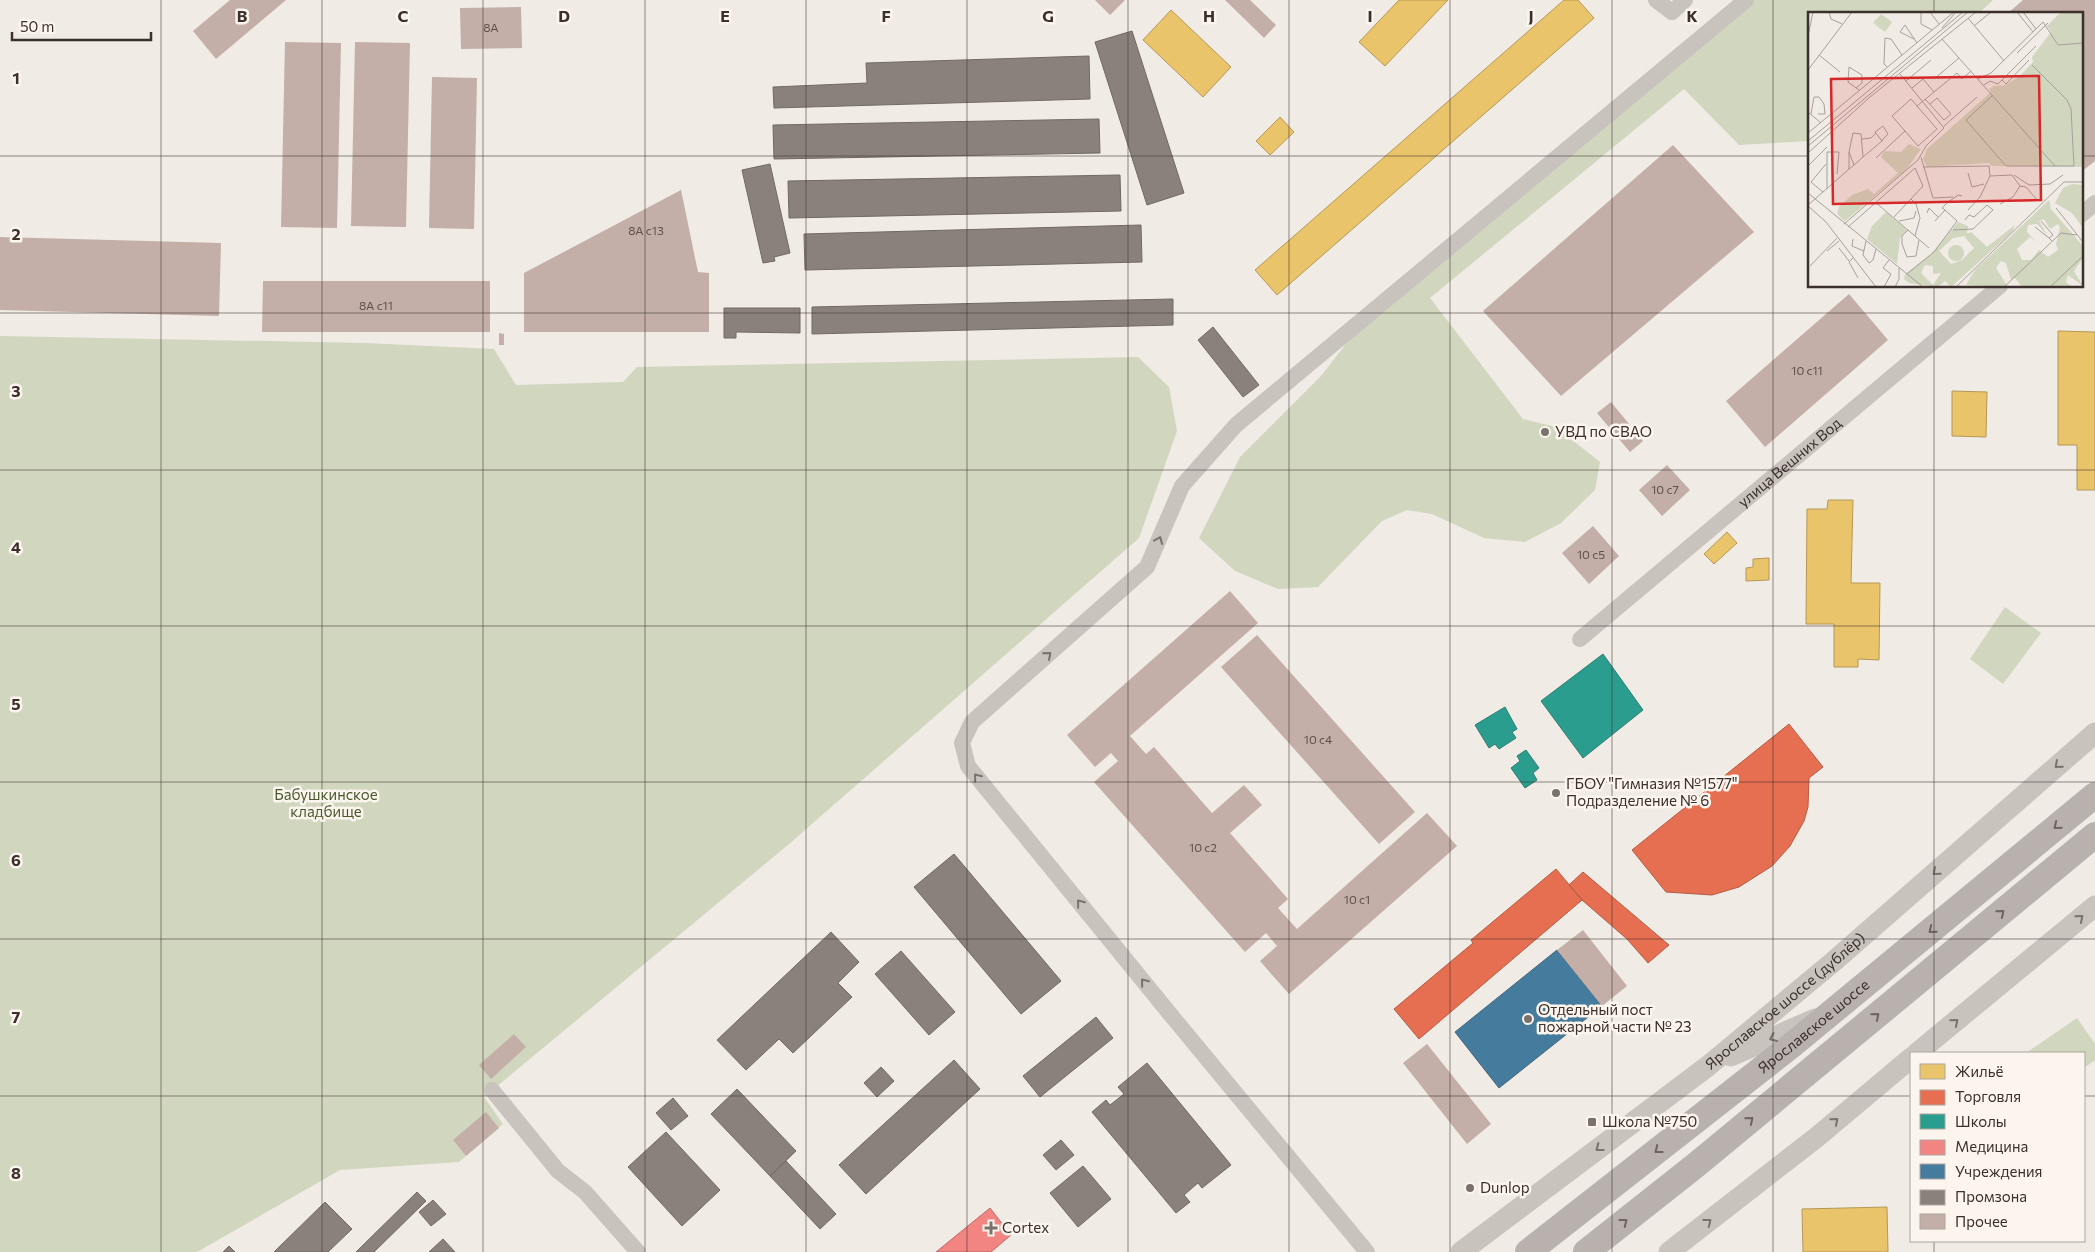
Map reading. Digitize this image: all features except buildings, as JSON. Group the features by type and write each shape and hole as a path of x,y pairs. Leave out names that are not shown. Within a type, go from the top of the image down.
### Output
{"main road":[{"name":"Ярославское шоссе","path":"1528,1252 1833,1011 2095,796"},
{"name":"Ярославское шоссе","path":"1586,1252 1696,1165 2095,834"}],"street":[{"path":"1656,0 1672,12 1685,0"},
{"path":"1367,1252 1174,1020 968,766 962,743 972,722 1147,567 1182,486 1236,425 1746,0"},
{"path":"2082,214 2095,203"},
{"name":"улица Вешних Вод","path":"1580,639 1998,288"},
{"name":"Ярославское шоссе (дублёр)","path":"1461,1252 1708,1066 1833,962 2095,733"},
{"path":"1919,1052 2095,906"},
{"path":"1708,1066 1833,1011"},
{"path":"1669,1252 1817,1137 1910,1059"},
{"path":"492,1090 558,1171 585,1192 638,1252"}],"green space":[{"path":"1751,0 1993,0 1980,12 1808,12 1808,141 1739,145 1684,89 1430,298 1523,419 1556,427 1600,462 1595,490 1561,523 1525,542 1484,538 1432,514 1407,510 1382,521 1318,587 1278,589 1235,571 1199,538 1240,457 1321,376 1356,331"},
{"name":"Бабушкинское кладбище","path":"0,336 365,343 494,349 516,385 623,382 637,367 1138,357 1169,387 1177,431 1139,538 789,844 484,1097 503,1124 459,1162 340,1170 197,1252 0,1252"},
{"path":"2005,607 2041,633 2003,684 1970,659"},
{"path":"2077,1018 2095,1044 2095,1060 2085,1067 2085,1052 2027,1052"}],"place":[{"name":"УВД по СВАО","path":"1545,432"},
{"name":"ГБОУ \"Гимназия №1577\" Подразделение № 6","path":"1556,793"},
{"name":"Отдельный пост пожарной части № 23","path":"1528,1019"},
{"name":"Школа №750","path":"1592,1122"},
{"name":"Dunlop","path":"1470,1188"},
{"name":"Cortex","path":"991,1228"}]}
